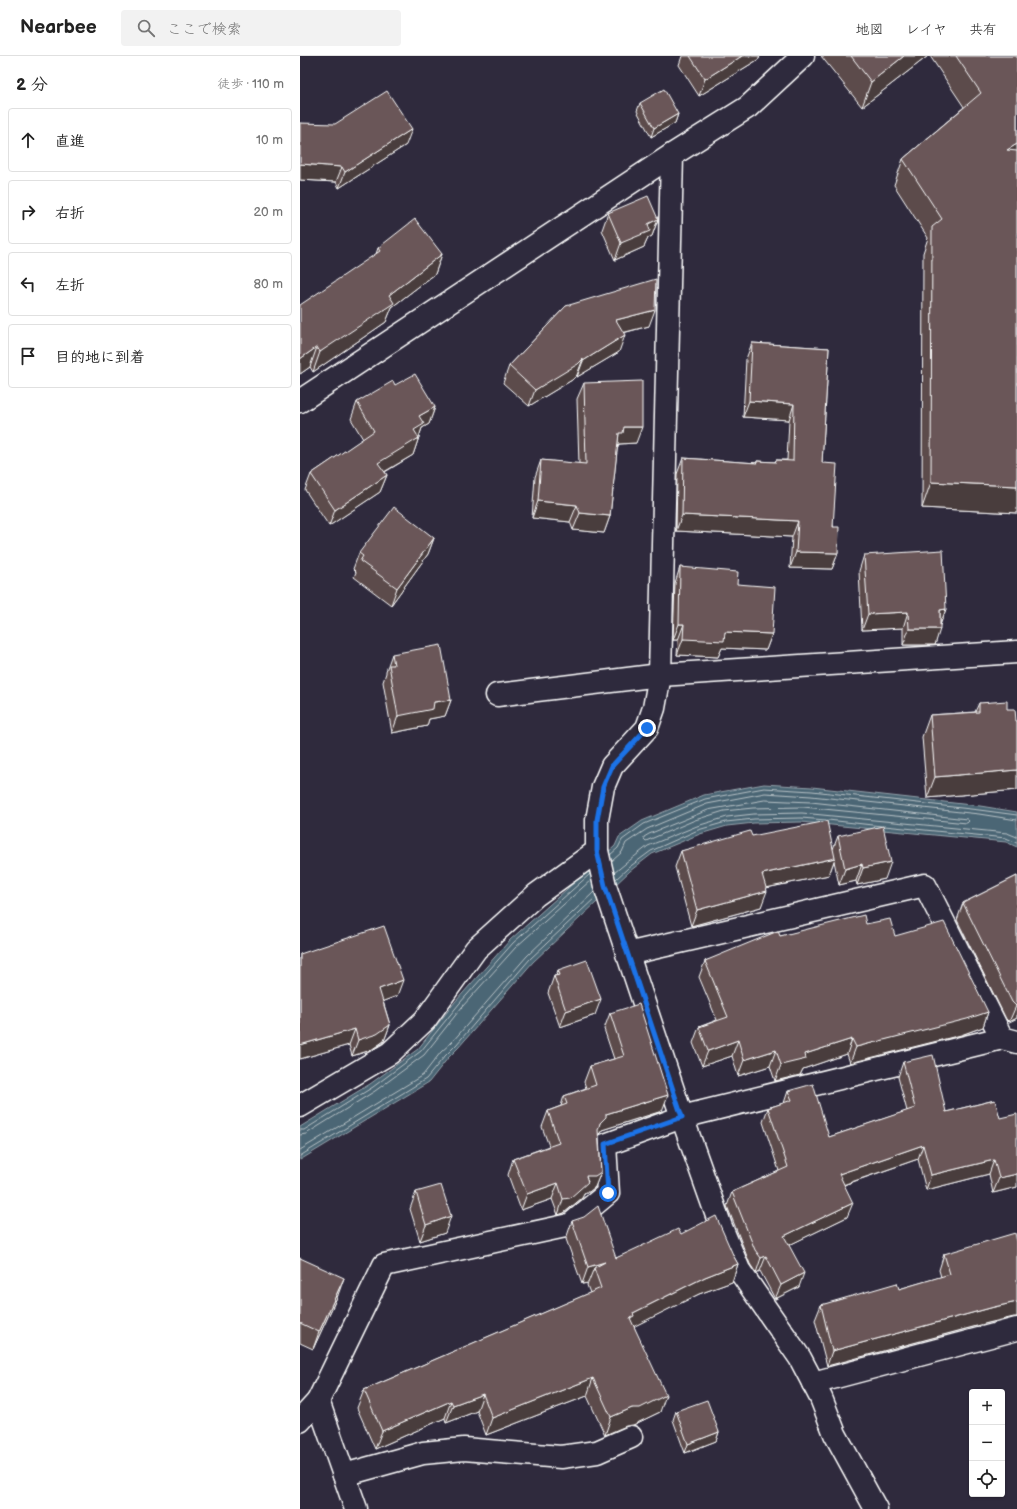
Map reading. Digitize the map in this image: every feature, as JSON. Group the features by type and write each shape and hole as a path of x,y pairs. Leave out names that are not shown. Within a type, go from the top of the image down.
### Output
{"street":[{"path":"300,402 672,155 748,107 803,56"},
{"path":"672,155 660,675 654,708 647,728 612,766 603,787 597,820 597,851 605,886 682,1117 739,1270 800,1358 821,1398 835,1434 876,1509"},
{"path":"497,694 660,675 1017,652"},
{"path":"300,1106 390,1053 425,1020 476,950 536,895 597,851"},
{"path":"300,1421 318,1400 384,1264 570,1225 608,1193 605,1144 682,1117 1010,1040 925,885 627,954"},
{"path":"813,1383 1017,1329"},
{"path":"318,1400 356,1509"},
{"path":"344,1475 423,1453 464,1449 561,1457 597,1452 631,1437"}],"water":[{"path":"764,784 812,787 980,806 1017,812 1017,847 1006,842 801,822 754,823 727,826 700,834 652,854 630,871 533,962 448,1058 429,1082 300,1160 300,1127 370,1084 418,1049 455,1002 510,940 615,846 619,837 642,821 704,795"}],"building":[{"path":"690,56 742,56 705,79"},
{"path":"851,56 904,56 871,82"},
{"path":"956,56 1017,56 1017,144 1007,150 1017,151 1017,486 931,482 932,227 942,219 903,159 981,93"},
{"path":"664,89 678,114 654,128 640,103"},
{"path":"387,91 412,129 345,172 342,167 300,164 300,123 335,124"},
{"path":"648,196 658,219 648,224 650,231 621,243 608,213"},
{"path":"415,219 442,254 389,295 394,303 320,352 317,347 300,359 300,305 380,251 378,248"},
{"path":"656,279 655,310 616,320 625,335 583,361 583,359 578,364 535,390 509,366 566,306"},
{"path":"752,343 829,348 822,463 837,464 833,527 839,527 838,553 796,552 798,521 682,515 683,458 757,463 757,461 793,461 794,404 749,401"},
{"path":"415,374 435,407 419,416 424,424 414,430 419,438 378,463 387,475 335,510 311,474 374,431 357,402 393,381 395,385"},
{"path":"642,381 642,427 624,427 623,433 619,433 610,516 580,513 577,505 538,501 541,460 586,464 584,383"},
{"path":"394,507 434,538 397,588 360,561 363,556 359,553"},
{"path":"943,550 946,609 940,610 940,629 909,629 908,612 868,614 864,555"},
{"path":"680,567 738,572 737,584 775,587 772,634 725,632 724,641 683,639 684,624 679,624"},
{"path":"441,645 451,700 434,702 433,709 398,716 389,665 394,665 392,654"},
{"path":"1007,701 1007,709 1015,709 1017,721 1017,770 935,777 930,715 979,712 979,703"},
{"path":"827,821 835,858 762,874 767,891 697,910 681,851 750,831 752,836"},
{"path":"883,826 891,862 863,868 862,864 845,869 838,836"},
{"path":"1017,876 1016,1006 1012,1002 963,903"},
{"path":"864,915 866,924 890,919 895,936 944,922 988,1012 967,1019 856,1047 852,1039 805,1054 806,1059 781,1065 776,1050 744,1060 738,1040 708,1051 699,1027 728,1017 705,961 778,931 780,936"},
{"path":"384,926 403,980 379,989 390,1025 377,1034 358,1040 355,1029 300,1045 300,954"},
{"path":"587,960 601,999 566,1011 554,976 560,975 558,970"},
{"path":"639,1004 668,1095 606,1114 606,1117 600,1123 598,1130 601,1172 595,1176 586,1176 588,1182 570,1198 563,1199 558,1183 527,1194 513,1159 559,1143 548,1111 567,1104 564,1096 596,1085 590,1066 624,1056 610,1013"},
{"path":"933,1055 946,1112 995,1100 1000,1118 1017,1114 1017,1174 999,1178 994,1160 931,1175 923,1145 839,1174 853,1203 784,1236 804,1273 781,1285 766,1256 761,1258 755,1250 732,1192 788,1167 768,1108 792,1100 788,1091 813,1084 829,1137 915,1108 903,1062"},
{"path":"441,1185 451,1216 426,1225 416,1192"},
{"path":"598,1206 616,1258 678,1229 681,1234 716,1216 738,1264 705,1277 633,1313 634,1316 630,1318 666,1395 640,1408 632,1408 611,1417 593,1378 492,1418 483,1394 453,1405 451,1401 382,1431 364,1390 601,1288 594,1268 605,1262 588,1267 572,1221 584,1217"},
{"path":"1015,1233 1017,1242 1017,1302 832,1351 821,1305 897,1283 899,1289 950,1274 944,1254"},
{"path":"300,1258 344,1278 319,1332 300,1323"},
{"path":"707,1400 719,1432 688,1444 676,1411"}],"route":[{"path":"608,1193 605,1144 682,1117 605,886 597,851 597,820 603,787 612,766 647,728"}]}
